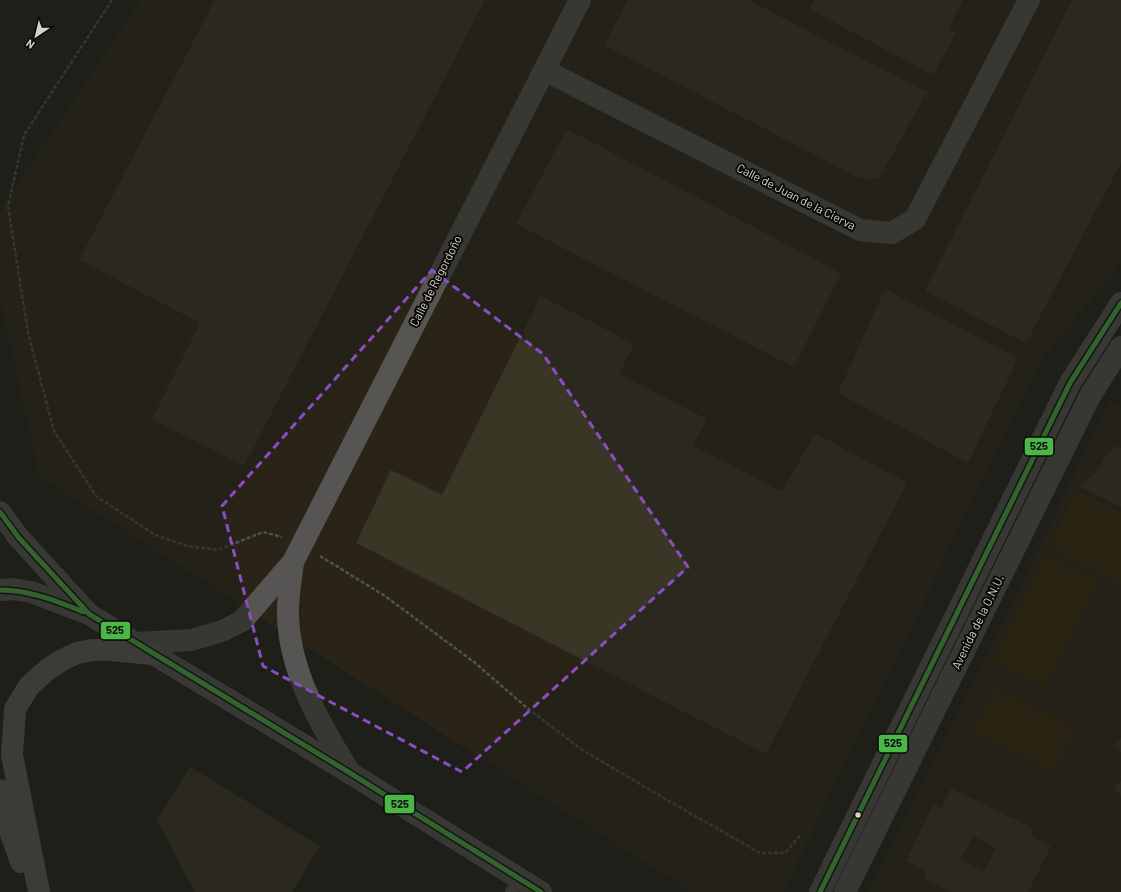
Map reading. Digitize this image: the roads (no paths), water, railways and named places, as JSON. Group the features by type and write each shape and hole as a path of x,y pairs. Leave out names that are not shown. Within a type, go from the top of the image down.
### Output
{"highway":[{"path":"39,892 12,755 15,709 29,686 42,674 62,660 77,653 92,650 144,648"},
{"path":"0,790 9,828 31,892"}],"street":[{"name":"Calle de Regordoño","path":"298,553 580,0"},
{"name":"Calle de Juan de la Cierva","path":"544,70 860,230 892,233 916,219 1029,0"},
{"name":"Avenida de la O.N.U.","path":"820,892 1070,383 1121,303"},
{"name":"Avenida de la O.N.U.","path":"845,892 1090,396 1119,353"},
{"path":"0,512 19,538 89,614"},
{"path":"144,648 191,640 222,631 242,621 298,553"},
{"path":"298,553 288,618 293,655 312,704 329,739 350,773"},
{"path":"0,590 13,589 31,592 89,614 350,773 515,885 541,892"}]}
